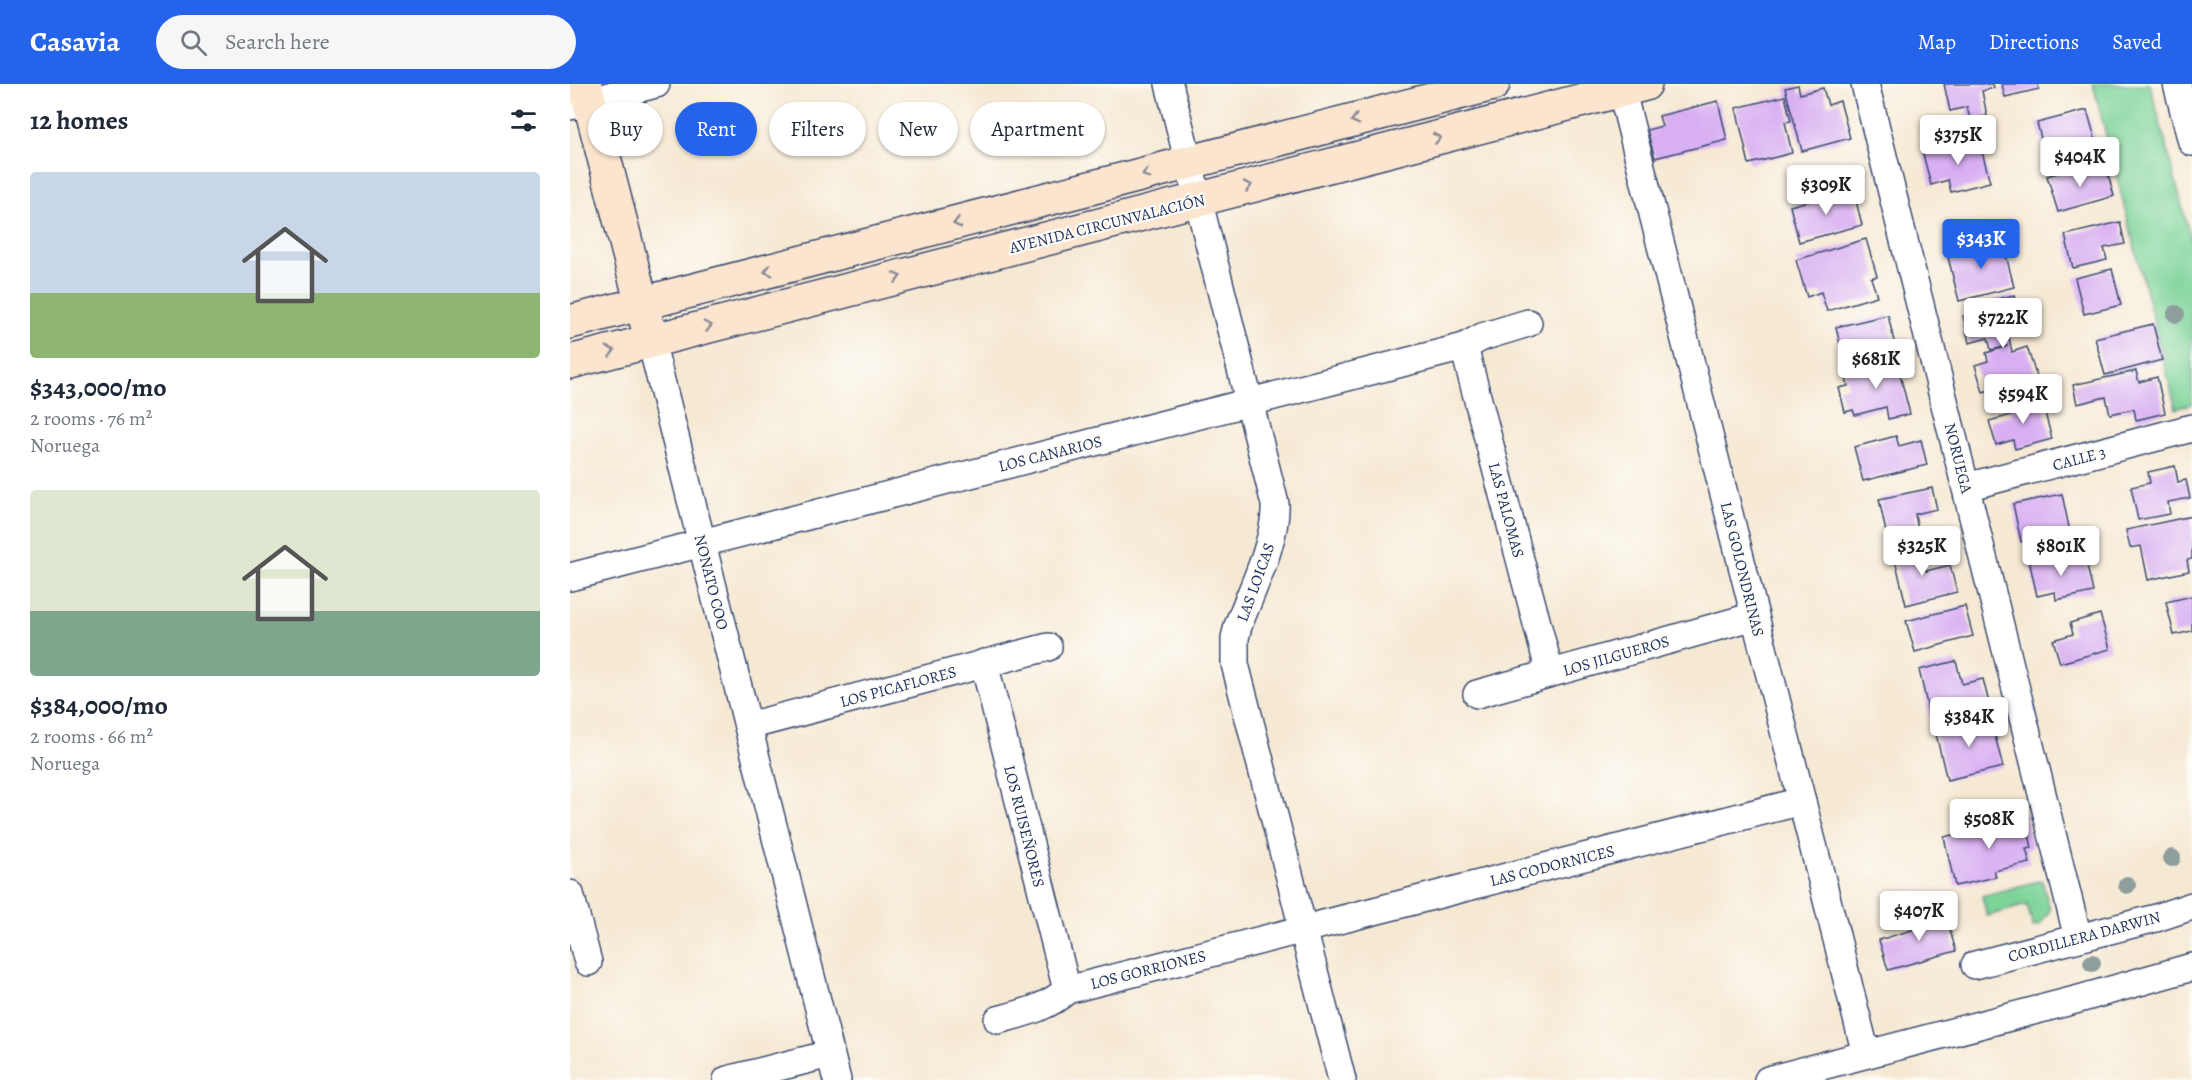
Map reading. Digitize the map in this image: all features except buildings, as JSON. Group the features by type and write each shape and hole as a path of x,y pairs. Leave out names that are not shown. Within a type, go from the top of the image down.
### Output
{"street":[{"path":"581,97 656,84"},
{"name":"LAS LOICAS","path":"1169,84 1250,402 1276,516 1272,536 1238,626 1236,664 1342,1080"},
{"path":"570,322 1493,84"},
{"name":"NORUEGA","path":"1865,84 2078,938"},
{"path":"2177,84 2192,142"},
{"name":"AVENIDA CIRCUNVALACIÓN","path":"570,362 1629,86"},
{"name":"LAS GOLONDRINAS","path":"1629,86 1755,616 1866,1054"},
{"name":"NONATO COO","path":"581,97 642,304 837,1080"},
{"name":"LOS CANARIOS","path":"570,577 1464,347 1482,337 1528,323"},
{"name":"LAS PALOMAS","path":"1464,347 1550,673"},
{"name":"CALLE 3","path":"1966,487 2192,428"},
{"name":"LOS JILGUEROS","path":"1477,694 1755,616"},
{"name":"LOS PICAFLORES","path":"748,726 1048,647"},
{"name":"LOS RUISEÑORES","path":"984,663 1067,990"},
{"name":"LAS CODORNICES","path":"1303,929 1802,801"},
{"path":"571,904 588,962"},
{"name":"CORDILLERA DARWIN","path":"1975,965 2156,918 2192,906"},
{"name":"LOS GORRIONES","path":"998,1020 1034,1010 1067,990 1303,929"},
{"path":"1768,1080 2079,999 2192,967"},
{"path":"727,1080 830,1054"}],"green space":[{"path":"2093,84 2150,84 2192,244 2192,404 2176,409"},
{"path":"2042,880 2050,910 2040,925 2033,927 2027,905 1987,916 1982,896"}]}
